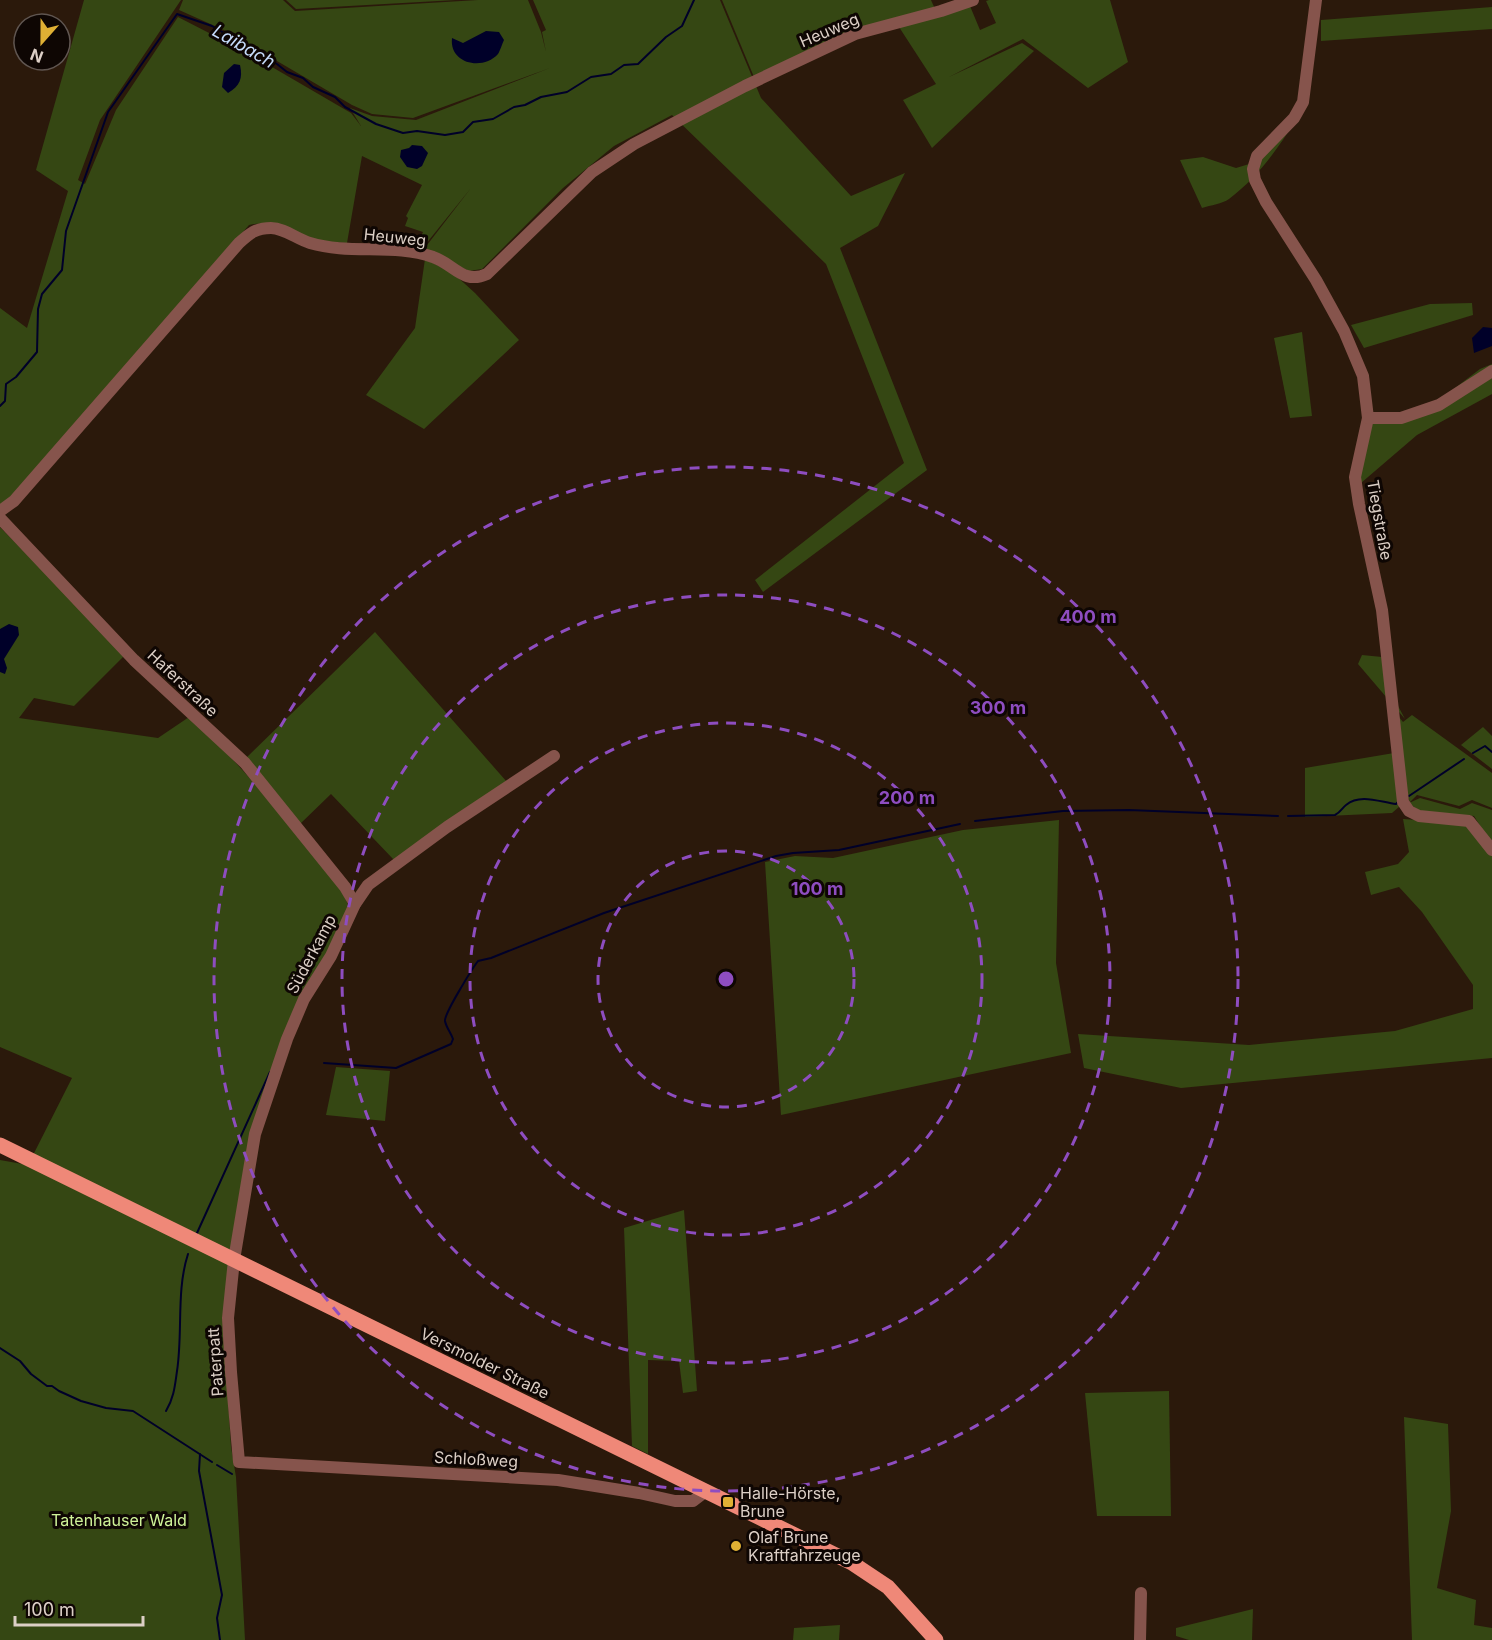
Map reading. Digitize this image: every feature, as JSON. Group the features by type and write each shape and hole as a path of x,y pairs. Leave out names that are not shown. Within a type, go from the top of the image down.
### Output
{"main road":[{"name":"Versmolder Straße","path":"0,1145 852,1563 888,1587 936,1640"}],"street":[{"name":"Heuweg","path":"0,511 14,501 239,243 254,229 274,228 308,243 334,248 411,252 435,257 468,277 476,279 487,274 592,172 634,144 745,86 855,34 931,14 973,0"},
{"name":"Tiegstraße","path":"1316,0 1303,102 1294,118 1257,156 1253,170 1255,180 1344,330 1363,376 1368,418 1355,477 1382,610 1403,802 1409,811 1419,816 1469,821 1492,850"},
{"path":"1368,418 1401,418 1439,405 1492,371"},
{"name":"Haferstraße","path":"0,518 134,660 245,763 338,877 355,904"},
{"name":"Süderkamp","path":"234,1260 255,1134 271,1086 304,999 331,956 355,904 368,885 447,827 554,756"},
{"path":"338,877 368,885"},
{"name":"Paterpatt","path":"234,1260 228,1318 239,1462"},
{"name":"Schloßweg","path":"239,1462 558,1480 675,1501 693,1501 706,1491"},
{"path":"1140,1640 1141,1593"}],"green space":[{"path":"84,0 181,0 100,120 78,180 85,184 116,110 178,17 248,53 351,113 361,126 350,108 372,116 416,120 550,68 413,118 372,114 352,105 226,31 179,10 183,0 283,0 295,11 478,0 528,0 541,32 546,52 542,32 546,30 533,0 720,0 761,98 851,196 905,173 878,226 840,248 927,470 763,592 755,580 904,463 826,264 672,115 614,146 563,188 482,269 469,271 424,249 471,188 421,250 415,249 423,232 405,226 408,218 406,216 422,185 362,156 347,243 313,241 266,224 249,225 12,499 0,507 0,308 27,328 68,191 36,170 64,72 72,72 72,42"},
{"path":"286,0 456,0 296,9"},
{"path":"722,0 931,0 935,9 754,77"},
{"path":"1110,0 1128,62 1088,88 1023,39 949,77 1022,43 1034,51 932,148 903,100 936,84 899,27 970,6 980,30 996,23 986,1"},
{"path":"1492,7 1492,29 1321,41 1321,20"},
{"path":"1295,121 1274,153 1239,191 1226,201 1202,208 1180,160 1203,157 1236,168 1259,161"},
{"path":"425,259 454,274 519,340 424,429 366,395 415,328"},
{"path":"1472,303 1473,315 1364,348 1351,325 1430,304"},
{"path":"1302,332 1312,416 1290,418 1274,338"},
{"path":"1492,364 1492,394 1417,435 1361,483 1361,470 1373,421 1430,407 1480,369"},
{"name":"Tatenhauser Wald","path":"0,527 125,655 74,706 34,698 19,718 158,738 192,715 246,774 338,882 349,907 280,1048 233,1248 227,1250 229,1267 223,1319 231,1447 236,1477 245,1640 0,1640 0,1160 28,1165 72,1078 0,1047"},
{"path":"375,632 507,782 394,860 331,794 300,824 244,760"},
{"path":"1362,655 1382,657 1397,704 1405,719 1358,664"},
{"path":"1395,712 1403,722 1412,715 1492,773 1492,808 1472,800 1459,806 1417,795 1410,802 1404,789"},
{"path":"1483,727 1492,736 1492,769 1461,745"},
{"path":"1394,753 1400,806 1392,813 1305,817 1305,768"},
{"path":"1420,798 1460,809 1472,803 1492,810 1492,845 1474,816 1420,812 1409,803"},
{"path":"1403,819 1467,823 1492,855 1492,1058 1181,1088 1084,1068 1078,1034 1249,1045 1395,1031 1473,1009 1473,985 1422,912 1399,887 1371,895 1365,872 1398,864 1409,852"},
{"path":"1059,820 1056,963 1071,1053 781,1115 765,862 795,856 833,858 963,830"},
{"path":"336,1067 390,1071 385,1121 326,1115"},
{"path":"684,1210 697,1391 683,1393 679,1361 648,1360 648,1454 632,1446 624,1228"},
{"path":"1169,1391 1171,1516 1097,1516 1085,1393"},
{"path":"1404,1417 1448,1424 1451,1511 1437,1588 1476,1600 1474,1625 1492,1628 1492,1640 1412,1640"},
{"path":"1253,1609 1252,1640 1189,1640 1176,1636 1176,1628"},
{"path":"840,1625 839,1640 793,1640 794,1628"}],"water":[{"path":"486,31 499,32 504,40 498,54 492,59 476,63 468,62 456,54 452,47 452,38 463,43"},
{"path":"234,64 240,65 241,78 235,88 228,93 222,87 224,73"},
{"path":"412,145 422,146 428,153 422,166 417,169 407,167 400,157 401,150"},
{"path":"1483,327 1492,328 1492,346 1474,353 1472,338"},
{"path":"9,624 18,627 19,635 4,659 7,668 5,674 0,672 0,629"}],"waterway":[{"name":"Laibach","path":"0,406 5,401 6,384 16,377 37,352 38,309 42,294 62,270 66,231 108,112 177,14 212,26 287,72 303,78 313,87 335,97 345,107 376,124 403,133 417,131 445,135 463,132 473,122 493,119 514,107 525,105 541,97 567,92 591,77 611,74 624,65 638,64 666,37 682,26 694,0"},
{"path":"1473,753 1485,746 1492,752"},
{"path":"1409,796 1464,759"},
{"path":"1288,816 1335,815 1352,801 1364,799 1396,804 1398,802"},
{"path":"975,821 1063,811 1129,810 1278,816"},
{"path":"324,1063 396,1068 451,1044 453,1039 445,1021 446,1017 478,961 491,958 604,913 776,856 839,850 960,824"},
{"path":"197,1233 270,1072"},
{"path":"166,1411 172,1396 179,1356 182,1282 188,1254"},
{"path":"0,1348 20,1361 31,1374 47,1386 52,1386 81,1401 106,1408 133,1411 212,1462"},
{"path":"200,1454 199,1471 222,1595 217,1618 220,1640"},
{"path":"217,1465 232,1474"}],"place":[{"name":"Halle-Hörste, Brune","path":"728,1502"},
{"name":"Olaf Brune Kraftfahrzeuge","path":"736,1546"}]}
